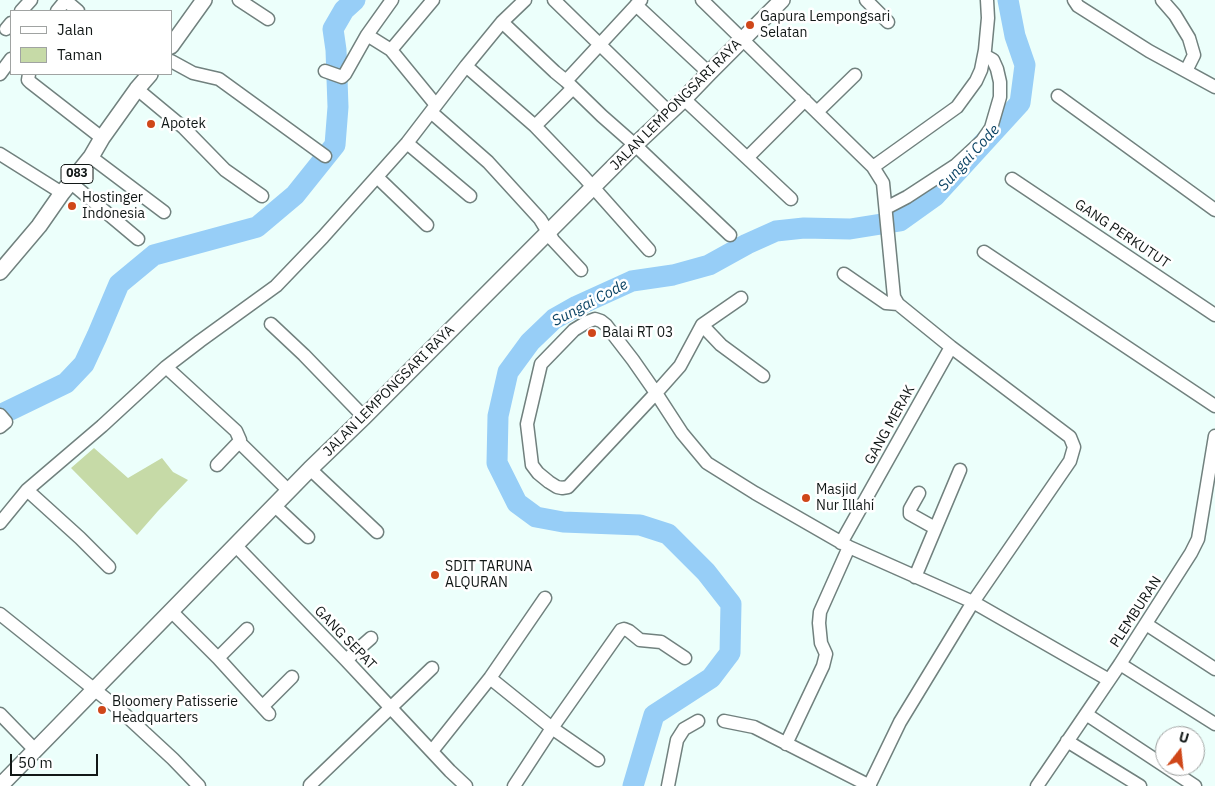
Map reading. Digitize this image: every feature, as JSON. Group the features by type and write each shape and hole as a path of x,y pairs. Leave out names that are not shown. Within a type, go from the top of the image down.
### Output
{"main road":[{"path":"172,45 204,0"},
{"name":"JALAN LEMPONGSARI RAYA","path":"0,786 310,469 782,0"},
{"name":"083","path":"0,272 39,226 66,187 91,157 102,138 137,89 149,75"}],"street":[{"path":"22,10 31,0"},
{"path":"58,10 66,0 77,10"},
{"path":"239,0 268,19"},
{"path":"332,74 348,70 367,35 392,0"},
{"path":"391,50 433,0"},
{"path":"0,524 27,490 102,426 166,367 276,286 323,237 407,143 502,22 525,0"},
{"path":"554,0 669,112"},
{"path":"702,0 873,167 883,183 894,296 898,304 951,347 1070,437 1074,447 1070,461 973,602 900,722 869,786 754,727 724,721"},
{"path":"866,0 888,22"},
{"path":"873,167 956,107 976,81 981,70 984,55 988,18 987,0"},
{"path":"1074,0 1078,6 1149,51 1215,87"},
{"path":"1162,0 1175,15 1189,38 1194,55 1186,71"},
{"path":"534,126 600,44 639,1 709,73"},
{"path":"502,22 730,235"},
{"path":"367,35 391,50 434,108 488,162 540,219 553,240 581,270"},
{"path":"886,208 907,198 956,165 982,141 991,128 1000,97 1000,82 993,60 984,55"},
{"path":"0,74 10,60"},
{"path":"172,62 193,73 219,80 326,156"},
{"path":"466,66 534,126 649,250"},
{"path":"29,75 28,80 30,82 102,138"},
{"path":"817,112 854,75"},
{"path":"137,89 184,128 225,170 262,196"},
{"path":"1058,96 1215,210"},
{"path":"684,99 791,199"},
{"path":"747,158 805,100"},
{"path":"407,143 470,196"},
{"path":"0,154 66,187 138,239"},
{"path":"91,157 164,212"},
{"path":"377,177 426,225"},
{"name":"GANG PERKUTUT","path":"1012,179 1215,315"},
{"path":"984,252 1215,406"},
{"path":"844,274 886,303 898,304"},
{"path":"742,298 702,325 680,366 656,393 568,487 557,487 538,473 532,465 527,424 541,364 574,330 595,319 606,324 656,393 682,433 707,463 845,545 973,602 1109,680"},
{"path":"271,324 364,417"},
{"path":"702,325 721,346 763,376"},
{"name":"GANG MERAK","path":"786,744 823,666 826,654 821,643 820,612 845,545 951,347"},
{"path":"166,367 236,431 239,442 289,491"},
{"path":"0,415 6,422 0,427"},
{"name":"PLEMBURAN","path":"1038,786 1120,664 1191,553 1198,539 1215,436"},
{"path":"217,465 239,442"},
{"path":"310,469 377,532"},
{"path":"915,577 960,470"},
{"path":"27,490 110,567"},
{"path":"919,493 910,509 910,514 936,528"},
{"path":"275,506 308,537"},
{"name":"GANG SEPAT","path":"236,546 466,786"},
{"path":"432,752 490,678 546,598"},
{"path":"171,611 266,710 292,677"},
{"path":"0,614 120,710 199,786"},
{"path":"1146,624 1215,669"},
{"path":"218,658 247,629"},
{"path":"514,786 621,630 629,631 640,640 661,642 685,658"},
{"path":"346,660 371,638"},
{"path":"1120,664 1215,724"},
{"path":"310,785 432,668"},
{"path":"490,678 552,728 598,760"},
{"path":"1192,700 1215,715"},
{"path":"0,714 36,750"},
{"path":"1086,714 1195,786"},
{"path":"668,786 677,740 684,729 698,721"},
{"path":"1067,742 1140,786"}],"green space":[{"path":"94,448 128,478 162,458 173,472 188,480 137,535 71,468"}],"waterway":[{"path":"0,415 66,383 84,364 119,284 154,255 257,227 295,195 335,145 338,107 336,50 333,29 344,10 355,0"},
{"name":"Sungai Code","path":"633,786 654,715 711,678 730,653 731,604 706,572 668,534 640,525 563,522 536,517 517,503 497,463 498,416 508,372 530,342 554,319 577,306 632,281 673,275 709,265 747,244 776,231 804,228 850,229 900,221 935,196 1020,103 1025,65 1015,36 1008,0"}],"place":[{"name":"Gapura Lempongsari Selatan","path":"750,25"},
{"name":"Apotek","path":"151,124"},
{"name":"Hostinger Indonesia","path":"72,206"},
{"name":"Balai RT 03","path":"592,333"},
{"name":"Masjid Nur Illahi","path":"806,498"},
{"name":"SDIT TARUNA ALQURAN","path":"435,575"},
{"name":"Bloomery Patisserie Headquarters","path":"102,710"}]}
